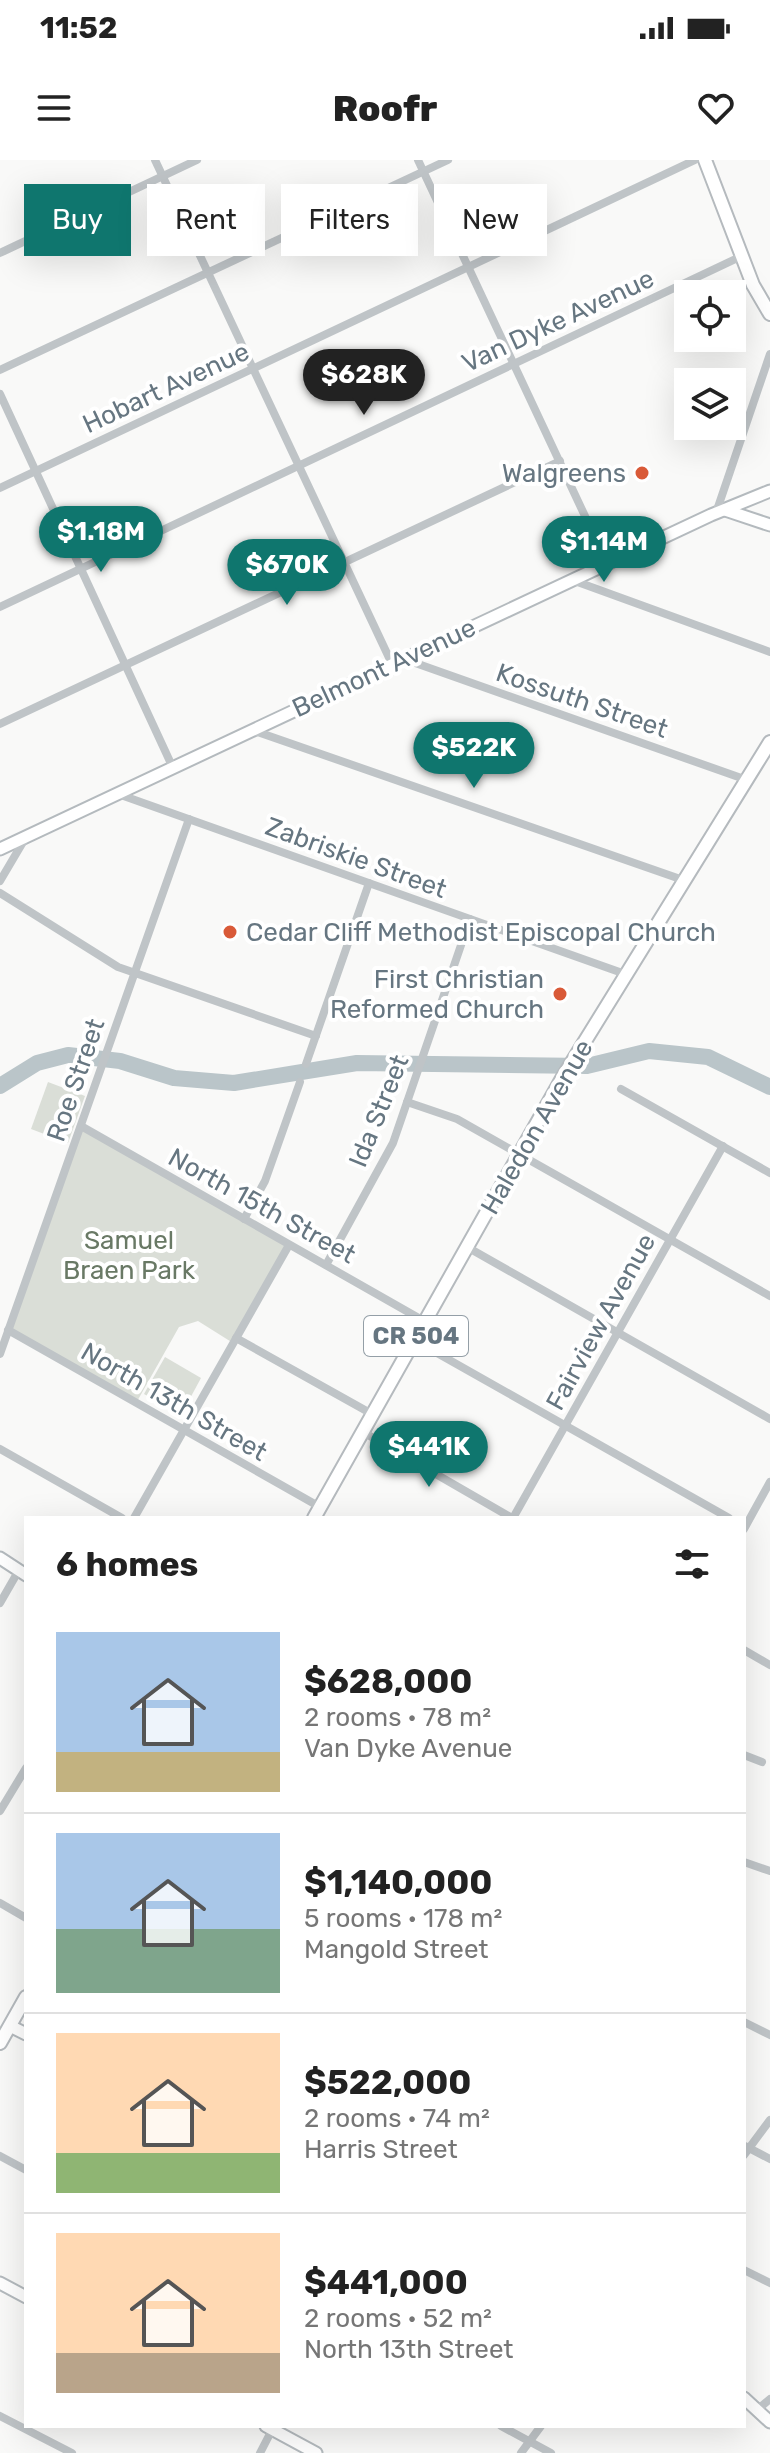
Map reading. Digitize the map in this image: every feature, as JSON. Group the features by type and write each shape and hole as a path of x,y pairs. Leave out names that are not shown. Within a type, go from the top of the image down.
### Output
{"main road":[{"path":"705,160 742,256 770,314"},
{"name":"Belmont Avenue","path":"0,849 607,563 770,491"},
{"path":"720,511 770,525"},
{"name":"Haledon Avenue","path":"317,1513 564,1075 770,742"},
{"path":"0,1558 23,1573"},
{"path":"0,2043 24,2001"},
{"path":"10,2026 24,2033"},
{"path":"0,2283 24,2296"},
{"path":"746,2400 770,2422"},
{"path":"273,2428 316,2453"}],"street":[{"path":"155,160 344,563 397,661"},
{"path":"0,253 197,160"},
{"path":"418,160 607,563"},
{"path":"0,370 448,160"},
{"name":"Hobart Avenue","path":"0,488 695,160"},
{"name":"Van Dyke Avenue","path":"0,607 742,256"},
{"path":"720,511 769,356"},
{"path":"0,394 173,768"},
{"path":"0,724 560,461"},
{"path":"572,580 770,652"},
{"name":"Kossuth Street","path":"397,661 747,780"},
{"path":"252,730 686,881"},
{"name":"Zabriskie Street","path":"117,794 628,975"},
{"name":"Roe Street","path":"0,1354 189,819"},
{"path":"0,881 26,836"},
{"path":"306,1064 369,883"},
{"path":"0,893 118,967 316,1036"},
{"name":"Ida Street","path":"326,1265 386,1158 470,919"},
{"path":"244,1219 265,1181 300,1082"},
{"path":"621,1089 770,1173"},
{"path":"407,1102 457,1119 770,1296"},
{"name":"North 15th Street","path":"81,1126 424,1321"},
{"name":"Fairview Avenue","path":"514,1516 723,1146"},
{"path":"135,1516 289,1245"},
{"path":"467,1247 770,1419"},
{"name":"North 13th Street","path":"8,1330 317,1513"},
{"path":"236,1338 372,1414"},
{"path":"414,1340 725,1516"},
{"path":"363,1432 510,1516"},
{"path":"0,1449 118,1516"},
{"path":"746,1524 770,1482"},
{"path":"0,1603 23,1573"},
{"path":"746,1651 770,1665"},
{"path":"746,1756 762,1762"},
{"path":"0,1811 24,1771"},
{"path":"746,1863 770,1871"},
{"path":"0,1903 24,1917"},
{"path":"746,2023 770,2035"},
{"path":"770,2120 746,2149 770,2159"},
{"path":"0,2156 24,2169"},
{"path":"746,2271 770,2283"},
{"path":"757,2410 770,2399"},
{"path":"0,2416 24,2425"},
{"path":"260,2453 271,2428"},
{"path":"505,2428 551,2453"},
{"path":"521,2453 540,2428"},
{"path":"37,2430 72,2453"}],"green space":[{"path":"48,1082 85,1096 68,1143 31,1129"},
{"name":"Samuel Braen Park","path":"81,1127 290,1245 233,1343 198,1321 179,1327 135,1405 7,1333"},
{"path":"165,1357 201,1378 181,1415 144,1394"}],"waterway":[{"path":"0,1086 37,1063 68,1055 120,1061 174,1078 234,1083 357,1063 587,1066 649,1051 708,1057 770,1087"}],"place":[{"name":"Walgreens","path":"642,473"},
{"name":"Cedar Cliff Methodist Episcopal Church","path":"230,932"},
{"name":"First Christian Reformed Church","path":"560,994"}]}
